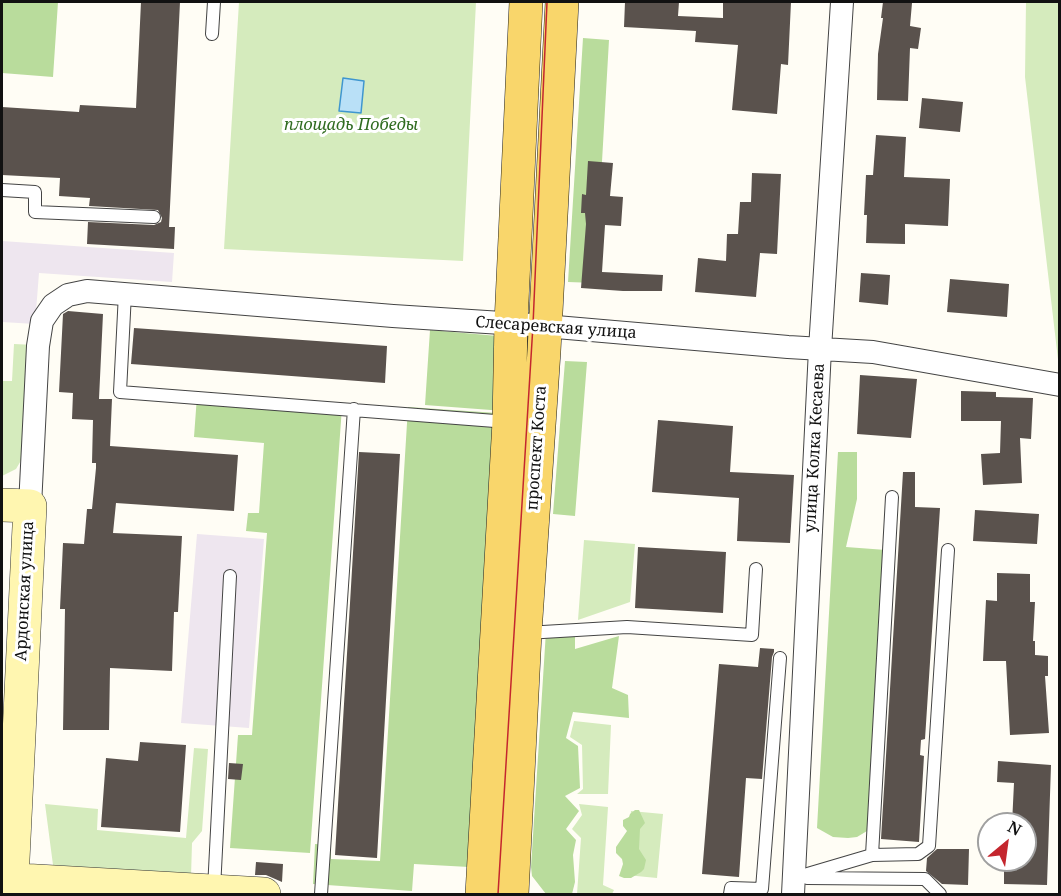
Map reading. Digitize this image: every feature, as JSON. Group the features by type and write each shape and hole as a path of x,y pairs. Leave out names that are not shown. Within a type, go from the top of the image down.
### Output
{"main road":[{"name":"проспект Коста","path":"482,894 509,422 511,323 526,2"},
{"name":"проспект Коста","path":"512,894 562,2"}],"street":[{"name":"улица Колка Кесаева","path":"793,886 820,349 842,2"},
{"name":"Слесаревская улица","path":"53,305 68,295 87,291 393,316 511,323 873,352 1059,384"},
{"name":"Ардонская улица","path":"18,884 12,844 16,506 42,321 53,305"},
{"path":"18,884 264,894"}],"lane":[{"path":"212,34 214,2"},
{"path":"2,190 35,192 35,212 154,217"},
{"path":"125,293 120,392 509,422"},
{"path":"321,894 354,409"},
{"path":"872,855 892,497"},
{"path":"793,886 872,855 918,854 929,846 948,550"},
{"path":"525,633 627,627 752,635 756,569"},
{"path":"214,891 230,576"},
{"path":"730,894 731,888 762,889 780,658"},
{"path":"793,886 925,879 940,894"}],"shaded area":[{"path":"2,241 174,253 172,282 39,273 35,324 2,322"},
{"path":"197,534 264,539 249,728 181,723"}],"green space":[{"path":"2,2 58,2 53,77 2,73"},
{"name":"площадь Победы","path":"239,2 476,2 463,261 224,249"},
{"path":"1026,2 1059,2 1059,368 1025,77"},
{"path":"583,38 609,40 595,283 568,282"},
{"path":"430,330 509,337 504,411 425,405"},
{"path":"14,344 35,345 23,457 16,469 2,476 2,381 12,381"},
{"path":"565,361 587,362 575,516 553,514"},
{"path":"197,396 342,407 310,853 230,848 238,735 252,735 267,533 246,531 248,513 259,513 264,443 194,437"},
{"path":"408,407 497,413 469,867 414,864 412,891 313,884 315,844 331,845 331,859 380,861"},
{"path":"838,452 857,452 857,499 846,547 886,550 867,831 857,837 848,838 833,837 817,828"},
{"path":"584,540 635,544 630,602 578,620"},
{"path":"575,625 575,649 619,636 612,688 628,695 629,718 573,712 566,738 578,746 580,788 565,796 579,811 566,829 576,840 573,855 575,882 572,894 546,894 532,876 531,867 546,631"},
{"path":"574,721 611,725 608,794 577,794 583,789 582,745 570,737"},
{"path":"194,748 208,749 202,831 192,843 191,877 53,865 45,804 98,809 97,830 186,838"},
{"path":"579,804 608,807 603,885 614,890 612,894 577,894 581,838 572,829 582,815"},
{"path":"635,810 639,810 645,823 640,829 639,849 646,860 641,872 631,878 624,878 619,876 623,864 622,859 616,853 616,847 627,831 623,826 623,820"},
{"path":"631,811 663,814 657,878 626,875"}],"water":[{"path":"343,78 364,81 361,113 339,111"}],"building":[{"path":"141,2 180,2 169,227 175,227 174,249 87,244 88,222 154,225 161,222 162,218 158,210 89,206 90,198 59,196 60,178 2,175 2,107 79,112 80,105 136,108"},
{"path":"625,2 679,2 678,16 723,18 723,2 791,2 788,65 781,64 777,114 732,110 738,45 695,42 696,31 624,27"},
{"path":"883,2 912,3 910,26 921,28 918,49 910,48 908,101 877,100 878,54"},
{"path":"922,98 963,102 960,132 919,128"},
{"path":"876,135 906,137 904,177 950,179 948,226 905,224 905,244 866,243 867,215 864,215 866,175 873,175"},
{"path":"588,161 613,163 610,196 623,197 621,226 605,225 602,272 663,275 662,291 581,288 586,224 585,213 581,213 582,194 586,195"},
{"path":"752,173 781,174 777,254 760,253 756,297 695,292 698,258 726,261 727,234 738,234 740,202 751,202"},
{"path":"861,273 890,275 888,305 859,302"},
{"path":"950,279 1009,284 1007,317 947,312"},
{"path":"68,311 103,314 99,399 112,399 110,446 238,455 234,511 116,503 113,533 182,536 178,612 174,612 172,671 110,668 109,730 63,730 65,609 60,609 63,543 84,544 87,509 92,509 96,468 96,463 92,463 93,420 72,419 73,393 59,392 63,314"},
{"path":"134,328 387,346 385,383 131,364"},
{"path":"860,375 917,379 911,438 857,434"},
{"path":"961,391 996,392 996,397 1033,398 1031,439 1020,438 1022,483 983,485 981,454 1000,453 1001,421 961,421"},
{"path":"658,420 733,426 730,472 794,475 790,543 737,541 739,498 652,492"},
{"path":"359,452 400,454 377,858 335,855"},
{"path":"903,472 915,472 915,507 940,508 925,739 921,740 920,755 924,756 919,842 881,839"},
{"path":"975,510 1039,514 1037,544 973,541"},
{"path":"638,547 726,552 723,613 635,608"},
{"path":"997,573 1030,574 1030,602 1035,602 1033,641 1035,641 1035,655 1048,656 1048,676 1045,676 1049,733 1010,735 1006,661 983,661 986,600 997,601"},
{"path":"760,648 774,649 774,652 762,779 746,778 739,877 702,874 719,664 758,667"},
{"path":"140,742 186,745 180,832 101,827 106,758 138,761"},
{"path":"998,761 1051,765 1047,885 1004,884 1004,872 1037,872 1037,812 1013,812 1014,783 997,782"},
{"path":"229,763 243,764 241,780 228,779"},
{"path":"937,849 969,849 968,885 942,884 926,871 927,858"},
{"path":"256,862 283,864 282,882 266,875 255,875"}],"tram line":[{"path":"498,894 533,325 547,2"}]}
